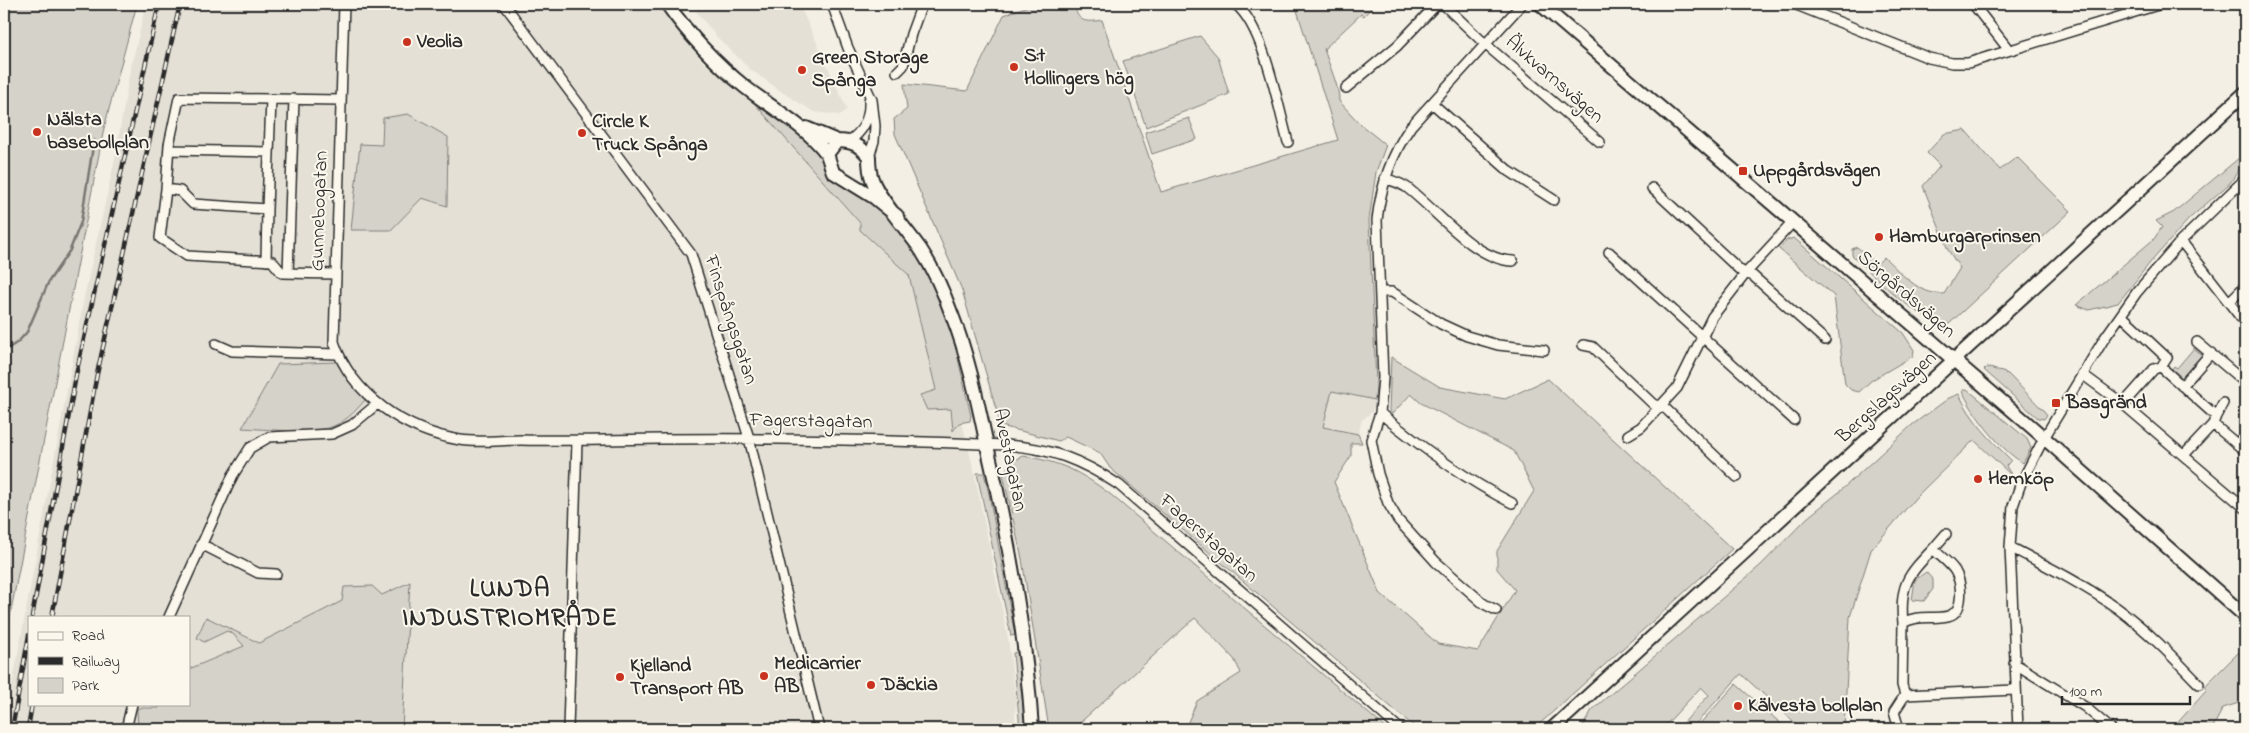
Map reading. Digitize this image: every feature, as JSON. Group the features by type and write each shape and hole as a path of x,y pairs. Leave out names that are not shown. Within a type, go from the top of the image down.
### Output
{"street":[{"name":"Gunnebogatan","path":"344,4 334,342 338,354 357,381 378,404"},
{"name":"Finspångsgatan","path":"504,4 691,254 749,438 819,729"},
{"path":"667,4 682,25 712,57 745,86 797,124 828,154"},
{"name":"Avestagatan","path":"832,4 874,109 874,141 869,157 869,170 872,182 922,252 951,312 967,360 999,499 1026,662 1032,729"},
{"path":"897,72 903,66 911,34 922,4"},
{"path":"1235,4 1246,12 1263,52 1288,142"},
{"path":"1346,88 1397,46 1437,4"},
{"name":"Älvkvarnsvägen","path":"1443,4 1485,44 1600,142"},
{"name":"Älvkvarnsvägen","path":"1496,610 1484,604 1436,562 1398,520 1388,503 1378,474 1371,440 1380,413 1384,378 1377,220 1379,199 1398,145 1432,103 1522,4"},
{"name":"Sörgårdsvägen","path":"1540,4 2044,438 2245,616"},
{"path":"1794,4 1929,58 1952,63 1968,63 2161,4"},
{"path":"1973,4 2009,50"},
{"name":"Avestagatan","path":"868,93 868,116 865,125 858,135 843,141 828,154 833,172 875,198 897,216"},
{"name":"Bergslagsvägen","path":"1552,729 2245,93"},
{"path":"335,274 282,273 272,261 188,256 160,238 169,150 179,98 341,100"},
{"path":"266,261 271,99"},
{"path":"288,273 294,99"},
{"path":"1432,103 1509,171 1554,200"},
{"path":"797,124 843,141 857,144 869,157"},
{"path":"169,150 269,152"},
{"path":"849,183 864,176 869,170"},
{"path":"1385,178 1405,186 1467,240 1501,261 1513,261"},
{"path":"2018,729 2010,547 2012,506 2021,483 2044,438 2082,374 2137,292 2181,241 2245,179"},
{"path":"166,188 180,191 193,204 267,208"},
{"path":"1652,188 1741,271 1753,276 1825,340"},
{"path":"1628,435 1641,426 1682,379 1712,317 1746,273 1793,222"},
{"path":"2181,241 2245,323"},
{"path":"1610,252 1794,420"},
{"path":"2229,302 2245,286"},
{"path":"1381,292 1392,292 1441,324 1467,336 1498,345 1544,350"},
{"path":"2121,315 2167,358 2161,367 2154,368 2123,404"},
{"path":"2197,342 2242,380"},
{"path":"216,344 232,351 338,354"},
{"path":"1583,345 1593,347 1653,404 1666,410 1737,477"},
{"path":"2182,386 2211,353"},
{"path":"2161,367 2245,451"},
{"path":"2082,374 2123,404 2245,506"},
{"path":"2184,455 2215,420 2223,403"},
{"path":"169,616 233,475 250,448 269,437 332,434 352,425 378,404"},
{"name":"Fagerstagatan","path":"378,404 403,422 461,440 577,441 749,438 987,444 1029,448 1064,455 1088,465 1111,480 1400,729"},
{"path":"1380,413 1434,457 1480,487 1512,503"},
{"path":"568,729 577,441"},
{"path":"1899,729 1894,712 1905,695 1902,685 1903,623 1901,595 1911,572 1946,534"},
{"path":"201,544 258,573 276,574"},
{"path":"2010,547 2070,578 2118,608 2174,657 2199,684"},
{"path":"1903,623 1910,618 1950,616 1955,612 1960,603 1960,586 1955,572 1933,549"},
{"path":"2014,663 2085,707 2111,729"},
{"path":"1905,695 2015,690"},
{"path":"126,729 132,706"}],"shaded area":[{"name":"LUNDA INDUSTRIOMRÅDE","path":"146,4 189,4 188,9 191,4 656,4 704,63 754,103 860,223 860,230 909,275 936,390 920,395 951,408 953,430 959,423 963,427 974,471 1008,638 1016,703 1014,729 4,729 85,293 115,159 129,76"},
{"path":"690,4 799,4 847,109 840,115 814,112 782,92 750,69 717,37"},
{"path":"1331,391 1375,400 1372,412 1362,420 1358,434 1323,428"}],"green space":[{"path":"4,4 137,4 104,128 4,647"},
{"path":"1033,4 1075,4 1077,15 1083,20 1102,20 1161,192 1338,140 1295,4 1367,4 1371,8 1364,16 1361,14 1324,49 1336,83 1339,101 1361,125 1386,145 1376,172 1369,220 1376,384 1375,400 1332,391 1323,427 1358,434 1362,443 1351,443 1351,456 1334,482 1380,593 1438,644 1478,651 1515,590 1497,569 1497,551 1534,491 1514,451 1421,403 1411,394 1392,414 1389,410 1391,357 1440,387 1505,399 1548,379 1732,549 1534,729 1417,729 1110,468 1100,453 1066,437 1059,441 1001,426 962,290 895,134 894,119 907,109 904,84 967,91 1004,15"},
{"path":"1200,36 1218,57 1229,94 1146,127 1123,61"},
{"path":"754,103 817,146 826,171 832,178 871,201 892,221 912,247 942,304 953,336 971,416 970,421 959,423 953,431 951,409 927,410 920,395 936,390 909,275 860,230 860,223"},
{"path":"408,114 448,137 447,206 422,198 391,230 351,230 360,144 382,145 383,118"},
{"path":"1189,118 1197,139 1152,154 1145,132"},
{"path":"1965,130 2000,170 2017,157 2071,211 1949,324 1936,321 1911,308 1852,255 1852,249 1857,247 1877,264 1884,257 1919,287 1926,291 1944,294 1960,268 1948,250 1923,186 1940,166 1927,153 1944,134"},
{"path":"2245,153 2245,161 2230,183 2189,219 2149,264 2118,303 2089,310 2076,305 2154,239 2162,227 2156,221 2174,212"},
{"path":"1794,238 1903,333 1914,350 1913,356 1872,380 1859,392 1851,390 1845,384 1834,296 1779,249 1787,240"},
{"path":"2194,348 2202,355 2182,378 2172,369 2174,366 2177,368"},
{"path":"337,362 365,400 344,421 328,428 309,431 242,428 278,364"},
{"path":"1987,367 2008,374 2044,411 2047,415 2044,419 2038,418 1984,370"},
{"path":"1967,389 2027,439 2031,448 2023,463 1998,442 1982,422 1964,394 1963,390"},
{"path":"1959,394 1975,421 2011,460 2006,466 2012,476 1974,440 1917,496 1871,550 1850,617 1844,729 1802,729 1741,674 1691,729 1678,729 1709,695 1701,687 1662,729 1581,729 1592,710 1761,565 1807,518 1838,493 1912,425 1949,398"},
{"path":"1023,456 1048,461 1079,473 1110,494 1387,729 1185,729 1197,701 1241,673 1234,659 1195,618 1073,729 1049,729 1022,559 1003,474 1011,462"},
{"path":"977,473 984,473 989,494 1015,635 1011,636"},
{"path":"1926,572 1933,580 1933,589 1924,601 1912,600 1915,580"},
{"path":"410,582 402,729 138,729 137,708 190,706 190,669 244,646 233,634 227,631 204,642 197,638 206,617 259,643 342,601 344,587 372,586 382,595"},
{"path":"1018,652 1025,729 1020,729 1013,653"},
{"path":"2239,652 2245,657 2245,701 2223,708 2212,729 2172,729 2207,690 2205,686"},
{"name":"Kälvesta bollplan","path":"1736,684 1787,729 1695,729"}],"waterway":[{"path":"4,351 18,342 27,332 49,281 70,250 81,222 94,140"}],"railway":[{"path":"32,616 77,370 159,4"},
{"path":"52,616 97,374 180,4"},
{"path":"12,729 28,641"},
{"path":"28,729 32,706"}],"place":[{"name":"Veolia","path":"407,42"},
{"name":"S:t Hollingers hög","path":"1014,67"},
{"name":"Green Storage Spånga","path":"802,70"},
{"name":"Nälsta basebollplan","path":"37,132"},
{"name":"Circle K Truck Spånga","path":"582,133"},
{"name":"Uppgårdsvägen","path":"1743,171"},
{"name":"Hamburgarprinsen","path":"1879,237"},
{"name":"Basgränd","path":"2056,403"},
{"name":"Hemköp","path":"1978,479"},
{"name":"Medicarrier AB","path":"764,676"},
{"name":"Kjelland Transport AB","path":"620,677"},
{"name":"Däckia","path":"871,685"},
{"name":"Kälvesta bollplan","path":"1738,706"}],"district":[{"name":"LUNDA INDUSTRIOMRÅDE","path":"510,604"}]}
